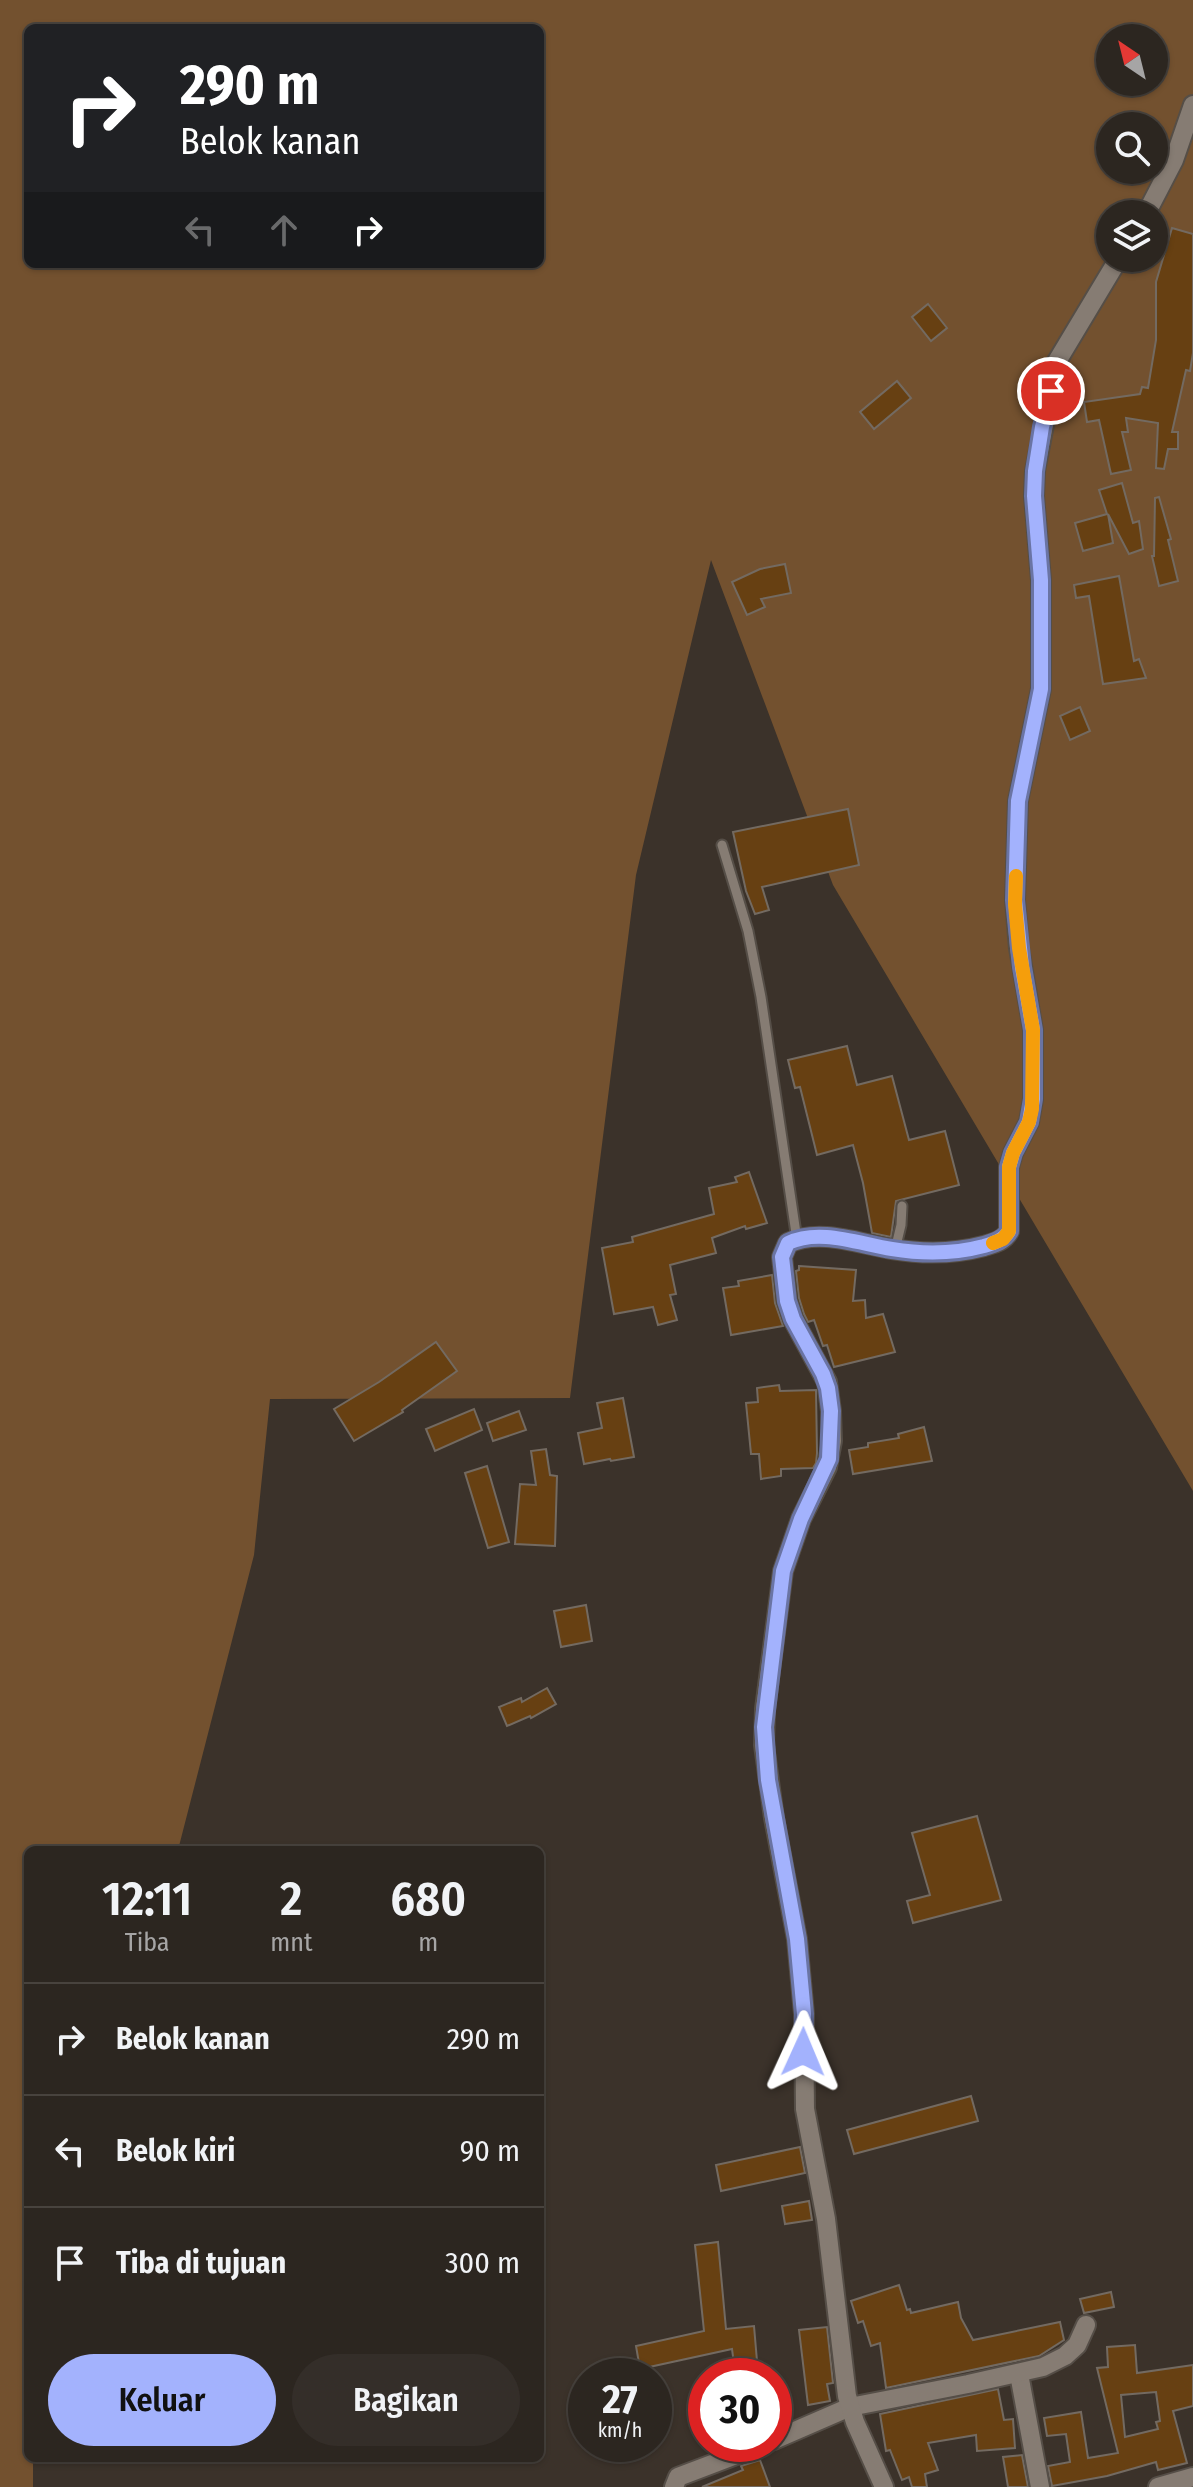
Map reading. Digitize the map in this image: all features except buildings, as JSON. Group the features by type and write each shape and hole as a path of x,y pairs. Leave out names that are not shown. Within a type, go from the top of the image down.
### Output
{"street":[{"path":"1153,200 1174,160 1193,105"},
{"path":"884,2487 850,2407 842,2367 826,2219 805,2109 804,2014 797,1939 764,1745 765,1709 783,1571 801,1519 827,1467 832,1441 827,1382 793,1319 787,1301 782,1257 788,1243 797,1240 848,1240 895,1250 935,1253 963,1251 995,1242 1009,1231 1009,1167 1029,1122 1033,1099 1033,1030 1015,900 1018,801 1041,689 1041,580 1035,471 1056,363 1111,272"},
{"path":"792,2432 850,2407 1043,2367 1065,2356 1077,2345 1086,2325"},
{"path":"1019,2374 1040,2487"},
{"path":"674,2487 678,2477 719,2462"},
{"path":"1158,2487 1193,2477"}],"lane":[{"path":"722,845 748,931 761,997 797,1240"},
{"path":"895,1250 902,1206"}],"shaded area":[{"path":"0,0 1193,0 1193,1491 833,885 711,560 636,875 570,1398 270,1399 254,1555 179,1846 24,1846 24,2462 33,2462 33,2487 0,2487"}],"slow traffic":[{"path":"993,1243 1003,1239 1009,1231 1009,1167 1029,1122 1033,1099 1033,1030 1019,948 1016,876"}],"route":[{"path":"803,2052 804,2014 797,1939 768,1780 764,1727 783,1571 801,1519 827,1467 832,1441 828,1388 793,1319 783,1279 782,1257 788,1243 808,1238 848,1240 895,1250 948,1252 995,1242 1003,1239 1009,1231 1009,1167 1029,1122 1033,1099 1033,1030 1019,948 1015,900 1018,801 1041,689 1041,580 1034,496 1042,427 1051,391"}]}
